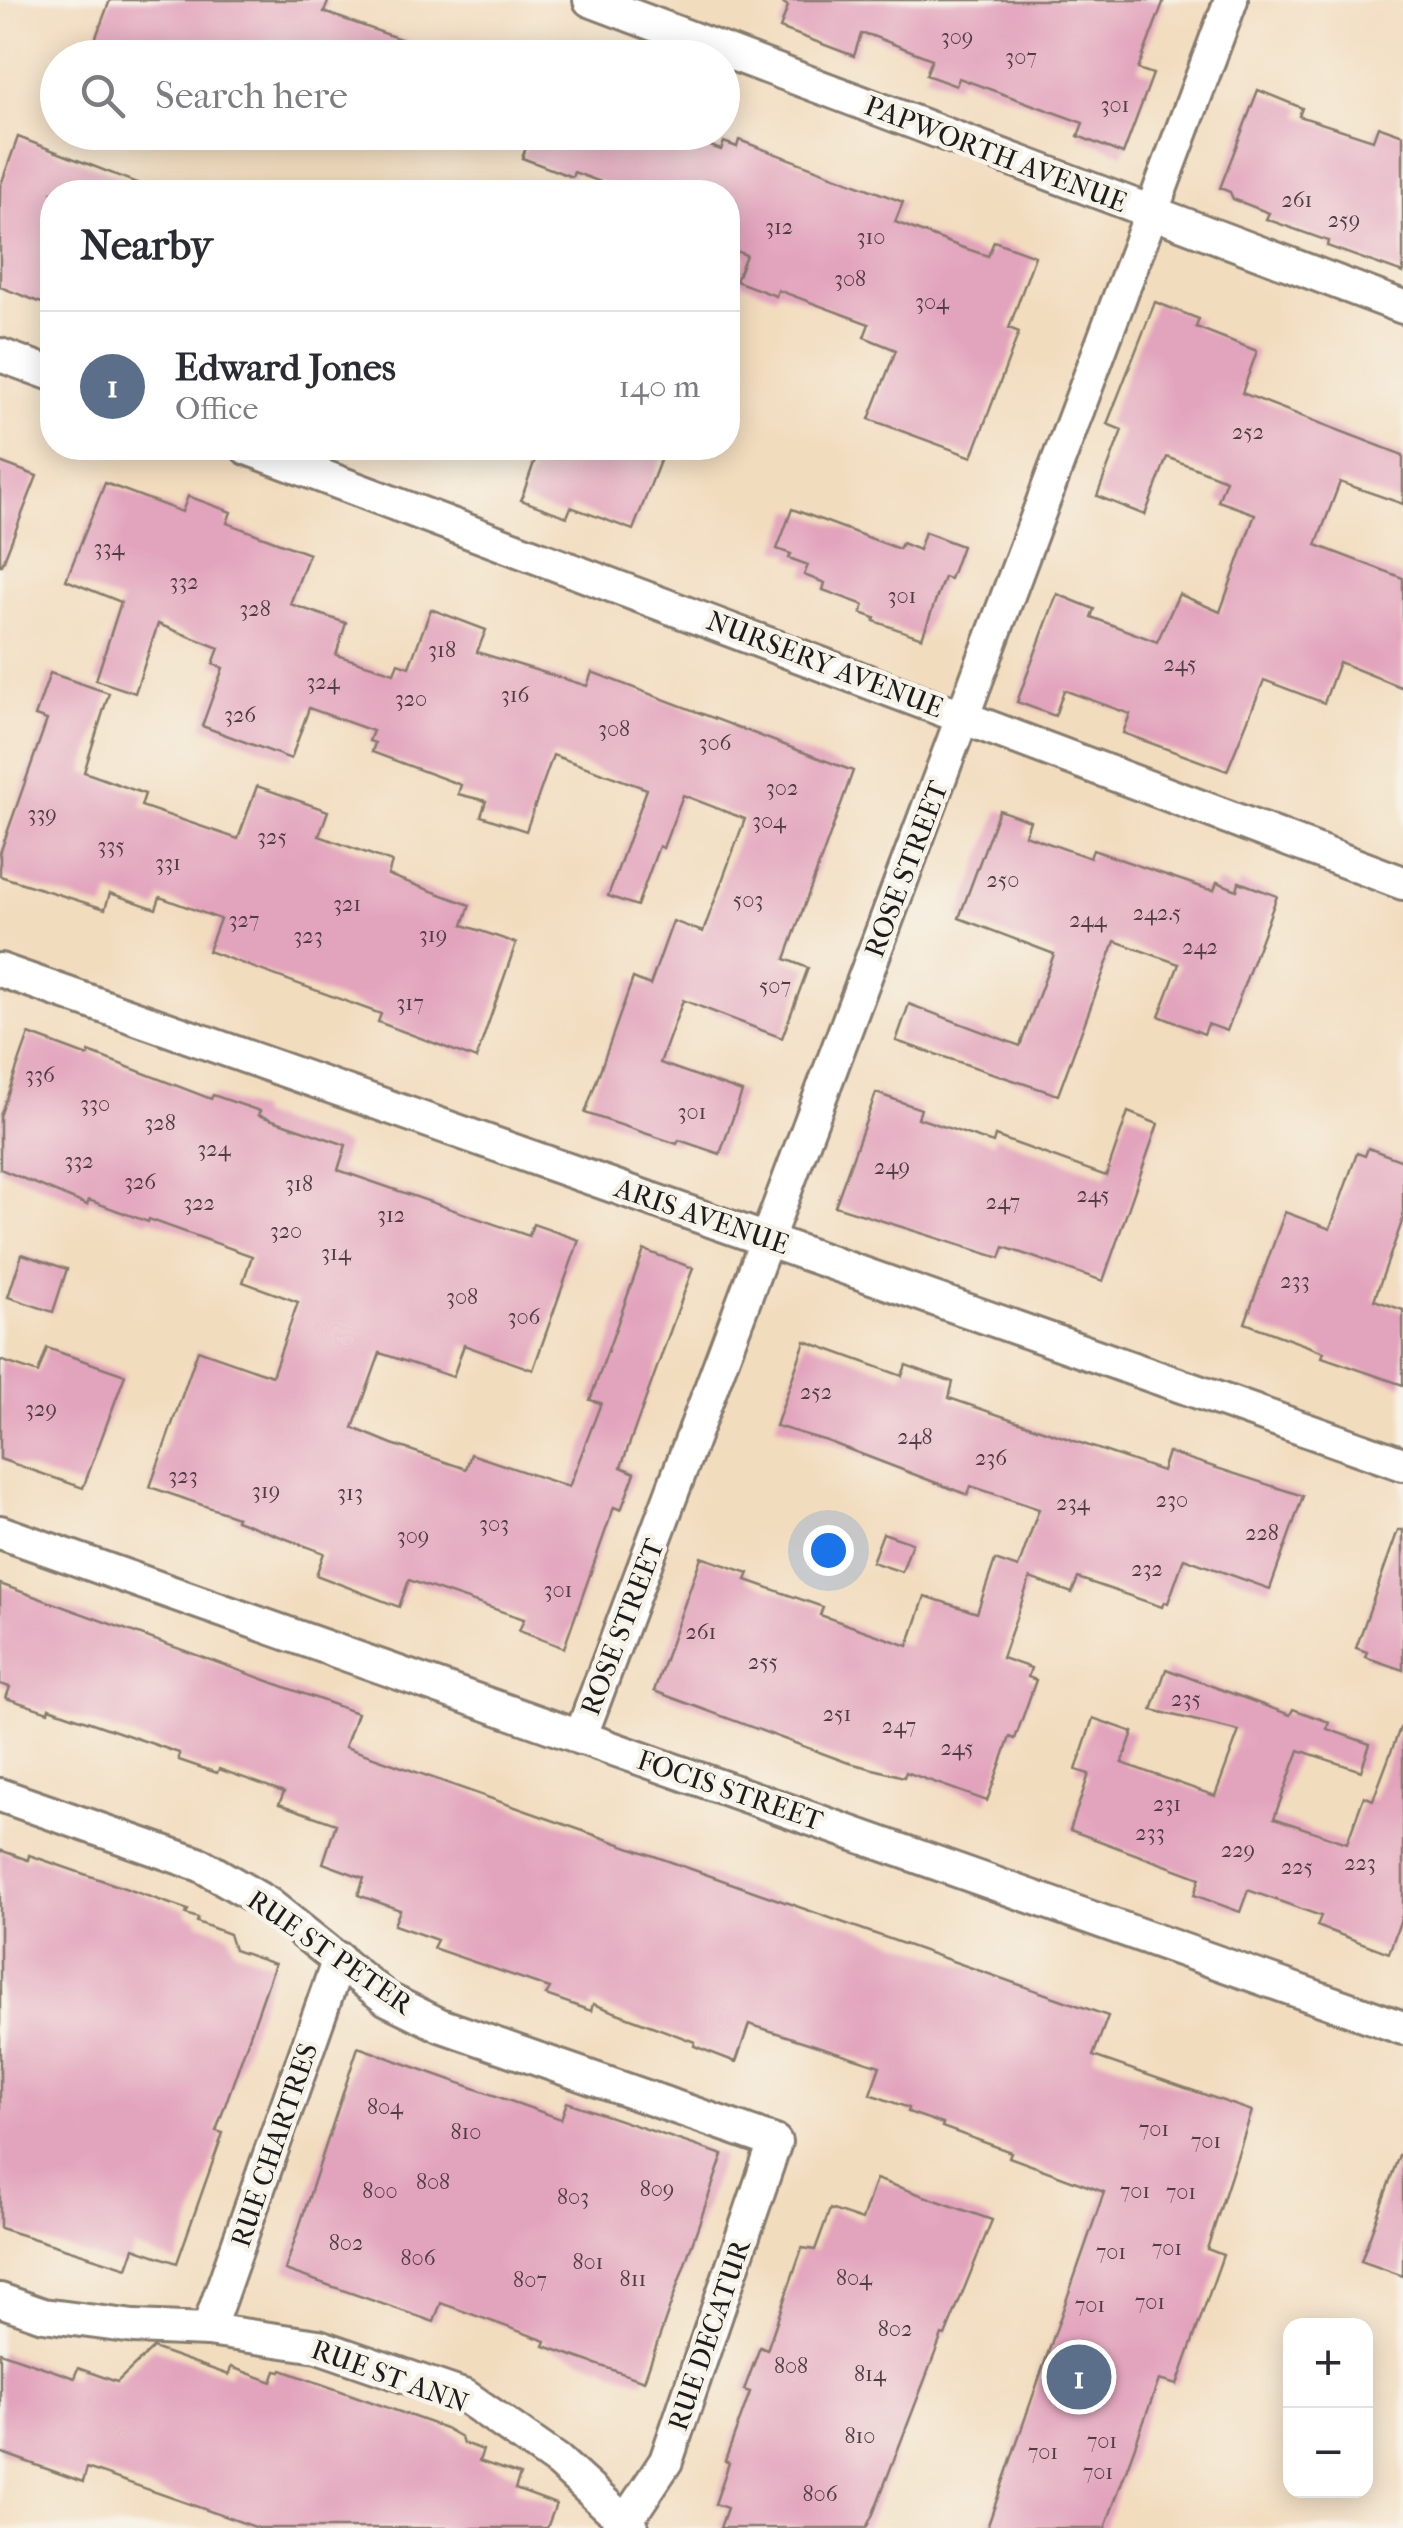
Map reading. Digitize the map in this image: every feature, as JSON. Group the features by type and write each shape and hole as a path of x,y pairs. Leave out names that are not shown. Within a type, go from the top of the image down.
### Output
{"street":[{"name":"PAPWORTH AVENUE","path":"590,0 695,40"},
{"name":"ROSE STREET","path":"580,1738 1231,0"},
{"name":"PAPWORTH AVENUE","path":"740,57 1403,307"},
{"path":"0,355 40,370"},
{"name":"NURSERY AVENUE","path":"279,460 1403,883"},
{"name":"ARIS AVENUE","path":"0,970 1403,1464"},
{"name":"FOCIS STREET","path":"0,1532 1403,2028"},
{"name":"RUE ST PETER","path":"0,1794 200,1865 268,1904 387,1999 440,2025 776,2142"},
{"name":"RUE CHARTRES","path":"208,2330 339,1959"},
{"name":"RUE DECATUR","path":"629,2524 666,2462 776,2142"},
{"name":"RUE ST ANN","path":"0,2300 43,2315 134,2327 208,2330 318,2346 466,2397 558,2461 629,2524"}],"building":[{"path":"110,0 329,0 324,12 403,40 95,40"},
{"path":"779,0 1164,0 1138,69 1153,74 1123,154 1078,136 1083,123 959,78 956,86 926,75 932,59 870,35 861,34 854,56 780,28 788,6"},
{"path":"1258,90 1302,108 1299,116 1373,140 1378,126 1403,135 1403,273 1266,219 1269,213 1233,199 1230,192 1220,188"},
{"path":"18,137 40,146 40,150 52,150 129,180 40,180 40,302 0,287 0,187"},
{"path":"740,140 903,202 895,222 988,256 994,241 1035,256 1009,328 1019,332 972,457 869,419 896,350 864,337 869,324 778,290 776,296 740,282 746,255 740,253 740,180 596,180 574,172 572,177 522,158 525,150 740,150"},
{"path":"1155,302 1199,319 1196,327 1257,351 1242,393 1403,455 1403,504 1340,482 1316,545 1403,578 1403,688 1339,662 1324,703 1264,680 1227,771 1123,733 1130,714 1064,690 1055,716 1017,702 1057,594 1094,609 1091,617 1157,642 1179,594 1220,612 1255,514 1218,501 1226,480 1167,457 1145,515 1097,496 1122,430 1107,424"},
{"path":"535,460 660,460 633,530 571,507 567,517 521,500"},
{"path":"0,462 37,476 2,565 0,565"},
{"path":"105,483 182,512 188,496 231,512 227,523 309,554 290,604 346,623 336,655 394,673 398,663 409,667 431,609 486,630 477,652 587,686 592,672 853,771 785,959 808,968 782,1038 683,1000 660,1063 742,1092 720,1154 585,1113 633,978 650,985 673,921 703,932 745,819 683,795 637,906 608,896 647,789 553,755 526,831 481,816 486,801 458,794 461,785 372,752 375,743 369,741 373,731 309,708 291,759 202,726 223,668 213,664 219,648 158,624 135,693 96,680 121,602 66,580"},
{"path":"792,509 899,549 902,543 919,550 925,532 962,546 950,579 944,577 922,638 874,621 875,618 861,613 864,605 823,590 825,583 804,575 808,565 777,549"},
{"path":"50,673 109,693 84,772 145,794 141,806 238,839 257,786 328,811 319,836 392,862 388,875 470,905 463,925 516,943 476,1059 378,1022 381,1014 208,951 220,919 160,897 156,909 110,893 105,909 0,876 0,853 47,720 35,716"},
{"path":"999,810 1030,821 1025,835 1090,858 1093,850 1207,889 1214,890 1217,882 1237,890 1239,882 1277,896 1227,1031 1208,1024 1204,1034 1159,1016 1179,964 1115,941 1058,1095 896,1041 909,1004 1020,1046 1054,954 959,918"},
{"path":"29,1034 88,1056 89,1052 211,1099 213,1095 260,1111 258,1115 346,1145 338,1170 529,1236 533,1224 579,1240 533,1370 464,1345 453,1377 380,1353 353,1428 392,1444 466,1469 471,1454 569,1487 601,1403 590,1400 644,1250 693,1268 621,1467 635,1473 621,1510 614,1507 564,1648 519,1631 524,1619 409,1580 399,1607 316,1575 324,1553 150,1487 198,1350 272,1376 298,1302 243,1282 252,1256 89,1200 87,1205 0,1169 0,1116"},
{"path":"876,1093 921,1109 918,1118 993,1143 995,1136 1106,1176 1128,1112 1158,1124 1103,1281 1004,1247 1000,1258 835,1206"},
{"path":"1368,1148 1403,1161 1403,1219 1374,1300 1403,1310 1403,1385 1322,1357 1324,1352 1245,1323 1285,1212 1330,1229 1357,1153 1365,1156"},
{"path":"22,1254 67,1269 53,1312 8,1297"},
{"path":"805,1341 902,1376 906,1365 953,1382 949,1398 1162,1471 1168,1452 1303,1496 1270,1589 1184,1558 1168,1603 1164,1602 1162,1607 1078,1578 1072,1593 1030,1578 1002,1658 1031,1668 1028,1677 1036,1680 987,1801 906,1772 904,1777 846,1762 654,1691 701,1557 749,1573 746,1580 823,1607 820,1615 908,1646 925,1596 977,1613 995,1560 1018,1568 1039,1509 971,1486 968,1495 827,1441 776,1426"},
{"path":"47,1348 125,1375 83,1488 0,1459 0,1360 38,1373"},
{"path":"1398,1530 1403,1530 1403,1670 1365,1657 1367,1652 1356,1648"},
{"path":"883,1533 912,1543 902,1572 872,1562"},
{"path":"0,1584 357,1713 345,1747 1108,2016 1093,2056 1252,2111 1207,2249 1223,2255 1177,2385 1159,2380 1105,2528 987,2528 1104,2192 1009,2157 1011,2152 942,2127 943,2124 908,2112 909,2108 870,2094 880,2066 749,2024 736,2062 694,2046 695,2042 593,2004 591,2011 546,1995 550,1988 433,1948 437,1940 394,1925 400,1910 358,1895 364,1878 323,1863 336,1824 279,1804 284,1792 219,1769 217,1773 179,1760 179,1753 49,1708 48,1712 6,1698 10,1687 0,1684"},
{"path":"1166,1669 1290,1715 1293,1709 1329,1722 1327,1729 1370,1744 1361,1771 1299,1750 1274,1818 1347,1843 1364,1796 1373,1800 1400,1728 1403,1729 1403,1913 1389,1953 1317,1926 1321,1916 1248,1890 1240,1912 1194,1895 1200,1878 1070,1830 1089,1774 1076,1770 1093,1718 1133,1732 1122,1763 1215,1796 1239,1731 1152,1710"},
{"path":"0,1850 28,1860 29,1855 188,1910 186,1914 198,1918 197,1922 229,1934 234,1950 275,1964 216,2131 223,2133 177,2263 134,2248 127,2268 0,2228"},
{"path":"358,2047 561,2119 567,2102 723,2155 644,2381 544,2346 546,2341 441,2303 434,2322 285,2270"},
{"path":"1399,2155 1403,2156 1403,2276 1361,2261"},
{"path":"876,2179 992,2220 945,2336 942,2335 873,2514 866,2528 720,2528 727,2508 715,2504 729,2463 725,2461 750,2392 744,2390 760,2347 767,2350 802,2248 815,2250 830,2209 862,2220"},
{"path":"153,2348 229,2375 231,2367 272,2382 276,2371 282,2370 445,2428 461,2437 463,2443 483,2450 479,2461 520,2475 515,2489 556,2504 547,2528 258,2528 87,2468 83,2482 0,2452 0,2352 74,2378 78,2368 117,2382"}],"place":[{"name":"Edward Jones","path":"1079,2377"}]}
